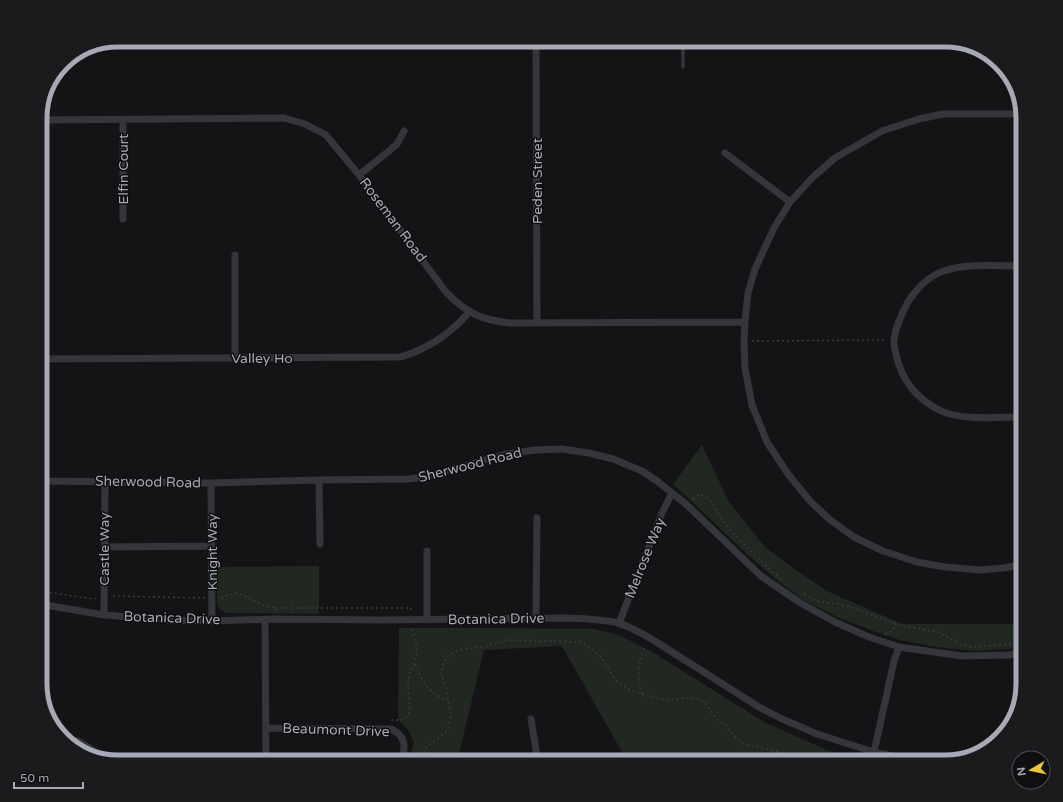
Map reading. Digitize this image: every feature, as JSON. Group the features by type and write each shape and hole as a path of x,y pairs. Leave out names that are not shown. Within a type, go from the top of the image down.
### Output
{"street":[{"name":"Peden Street","path":"536,47 537,322"},
{"path":"1016,114 943,114 919,119 882,131 835,158 813,177 790,202 774,228 755,269 748,293 744,322 744,341 745,368 752,405 767,442 788,474 810,501 829,519 854,537 883,551 917,562 945,567 980,570 1016,565"},
{"name":"Roseman Road","path":"47,120 284,118 305,124 326,135 359,175 446,292 469,312 498,322 744,322"},
{"name":"Elfin Court","path":"123,120 123,219"},
{"path":"359,175 397,144 404,131"},
{"path":"725,153 790,202"},
{"path":"235,254 235,358"},
{"path":"1016,266 962,266 944,271 928,279 914,293 903,312 894,340 898,362 905,380 921,399 939,410 966,417 1016,417"},
{"name":"Valley Ho","path":"47,359 400,357 415,353 432,344 458,325 469,312"},
{"name":"Sherwood Road","path":"47,481 211,483 320,480 408,480 417,479 506,454 535,450 562,449 589,453 613,459 642,471 657,481 687,505 761,576 799,602 835,622 869,637 898,647 962,656 1016,654"},
{"path":"320,480 320,544"},
{"name":"Castle Way","path":"104,615 105,482"},
{"name":"Knight Way","path":"211,483 212,621"},
{"name":"Melrose Way","path":"619,624 662,513 672,493"},
{"path":"536,518 536,618"},
{"path":"104,547 212,546"},
{"path":"427,551 427,620"},
{"name":"Botanica Drive","path":"47,605 104,615 170,620 427,620 567,618 590,619 619,624 650,638 759,707 780,718 817,734 888,755"},
{"path":"265,620 266,755"},
{"path":"874,752 898,647"},
{"path":"531,719 537,755"},
{"name":"Beaumont Drive","path":"266,728 391,729 396,731 403,738 405,744 403,755"},
{"path":"76,741 95,751"}],"lane":[{"path":"683,47 683,67"}],"path":[{"path":"744,341 894,340"},
{"path":"687,505 698,495 705,496 717,509 722,520 739,539 786,583"},
{"path":"47,592 92,599 104,596 222,598 237,593 263,605 276,608 411,608 412,633 417,649 414,663 410,672 408,687 410,710 408,716 402,720 392,720 391,729"},
{"path":"799,592 820,602 840,604 903,626 938,632 959,644 971,647 1016,644"},
{"path":"275,619 276,608"},
{"path":"642,694 639,684 640,662 642,652 650,638"},
{"path":"423,755 425,748 446,732 449,725 451,713 446,688 441,673 446,657 459,650 487,646 507,640 583,642 600,656 617,682 634,692 667,700 690,698 699,699 706,704 716,719 725,725 743,744 781,752 785,755"},
{"path":"414,663 421,679 436,695 448,702"}],"shaded area":[{"path":"702,445 729,502 765,547 827,591 902,624 1016,624 1016,648 976,651 936,647 896,639 837,617 802,599 781,583 751,558 673,484"},
{"path":"319,566 319,614 225,613 219,609 217,603 217,567"},
{"path":"399,628 594,629 619,635 654,653 764,722 834,753 842,755 637,755 622,752 562,646 484,650 459,755 410,755 414,743 409,731 398,718"}]}
